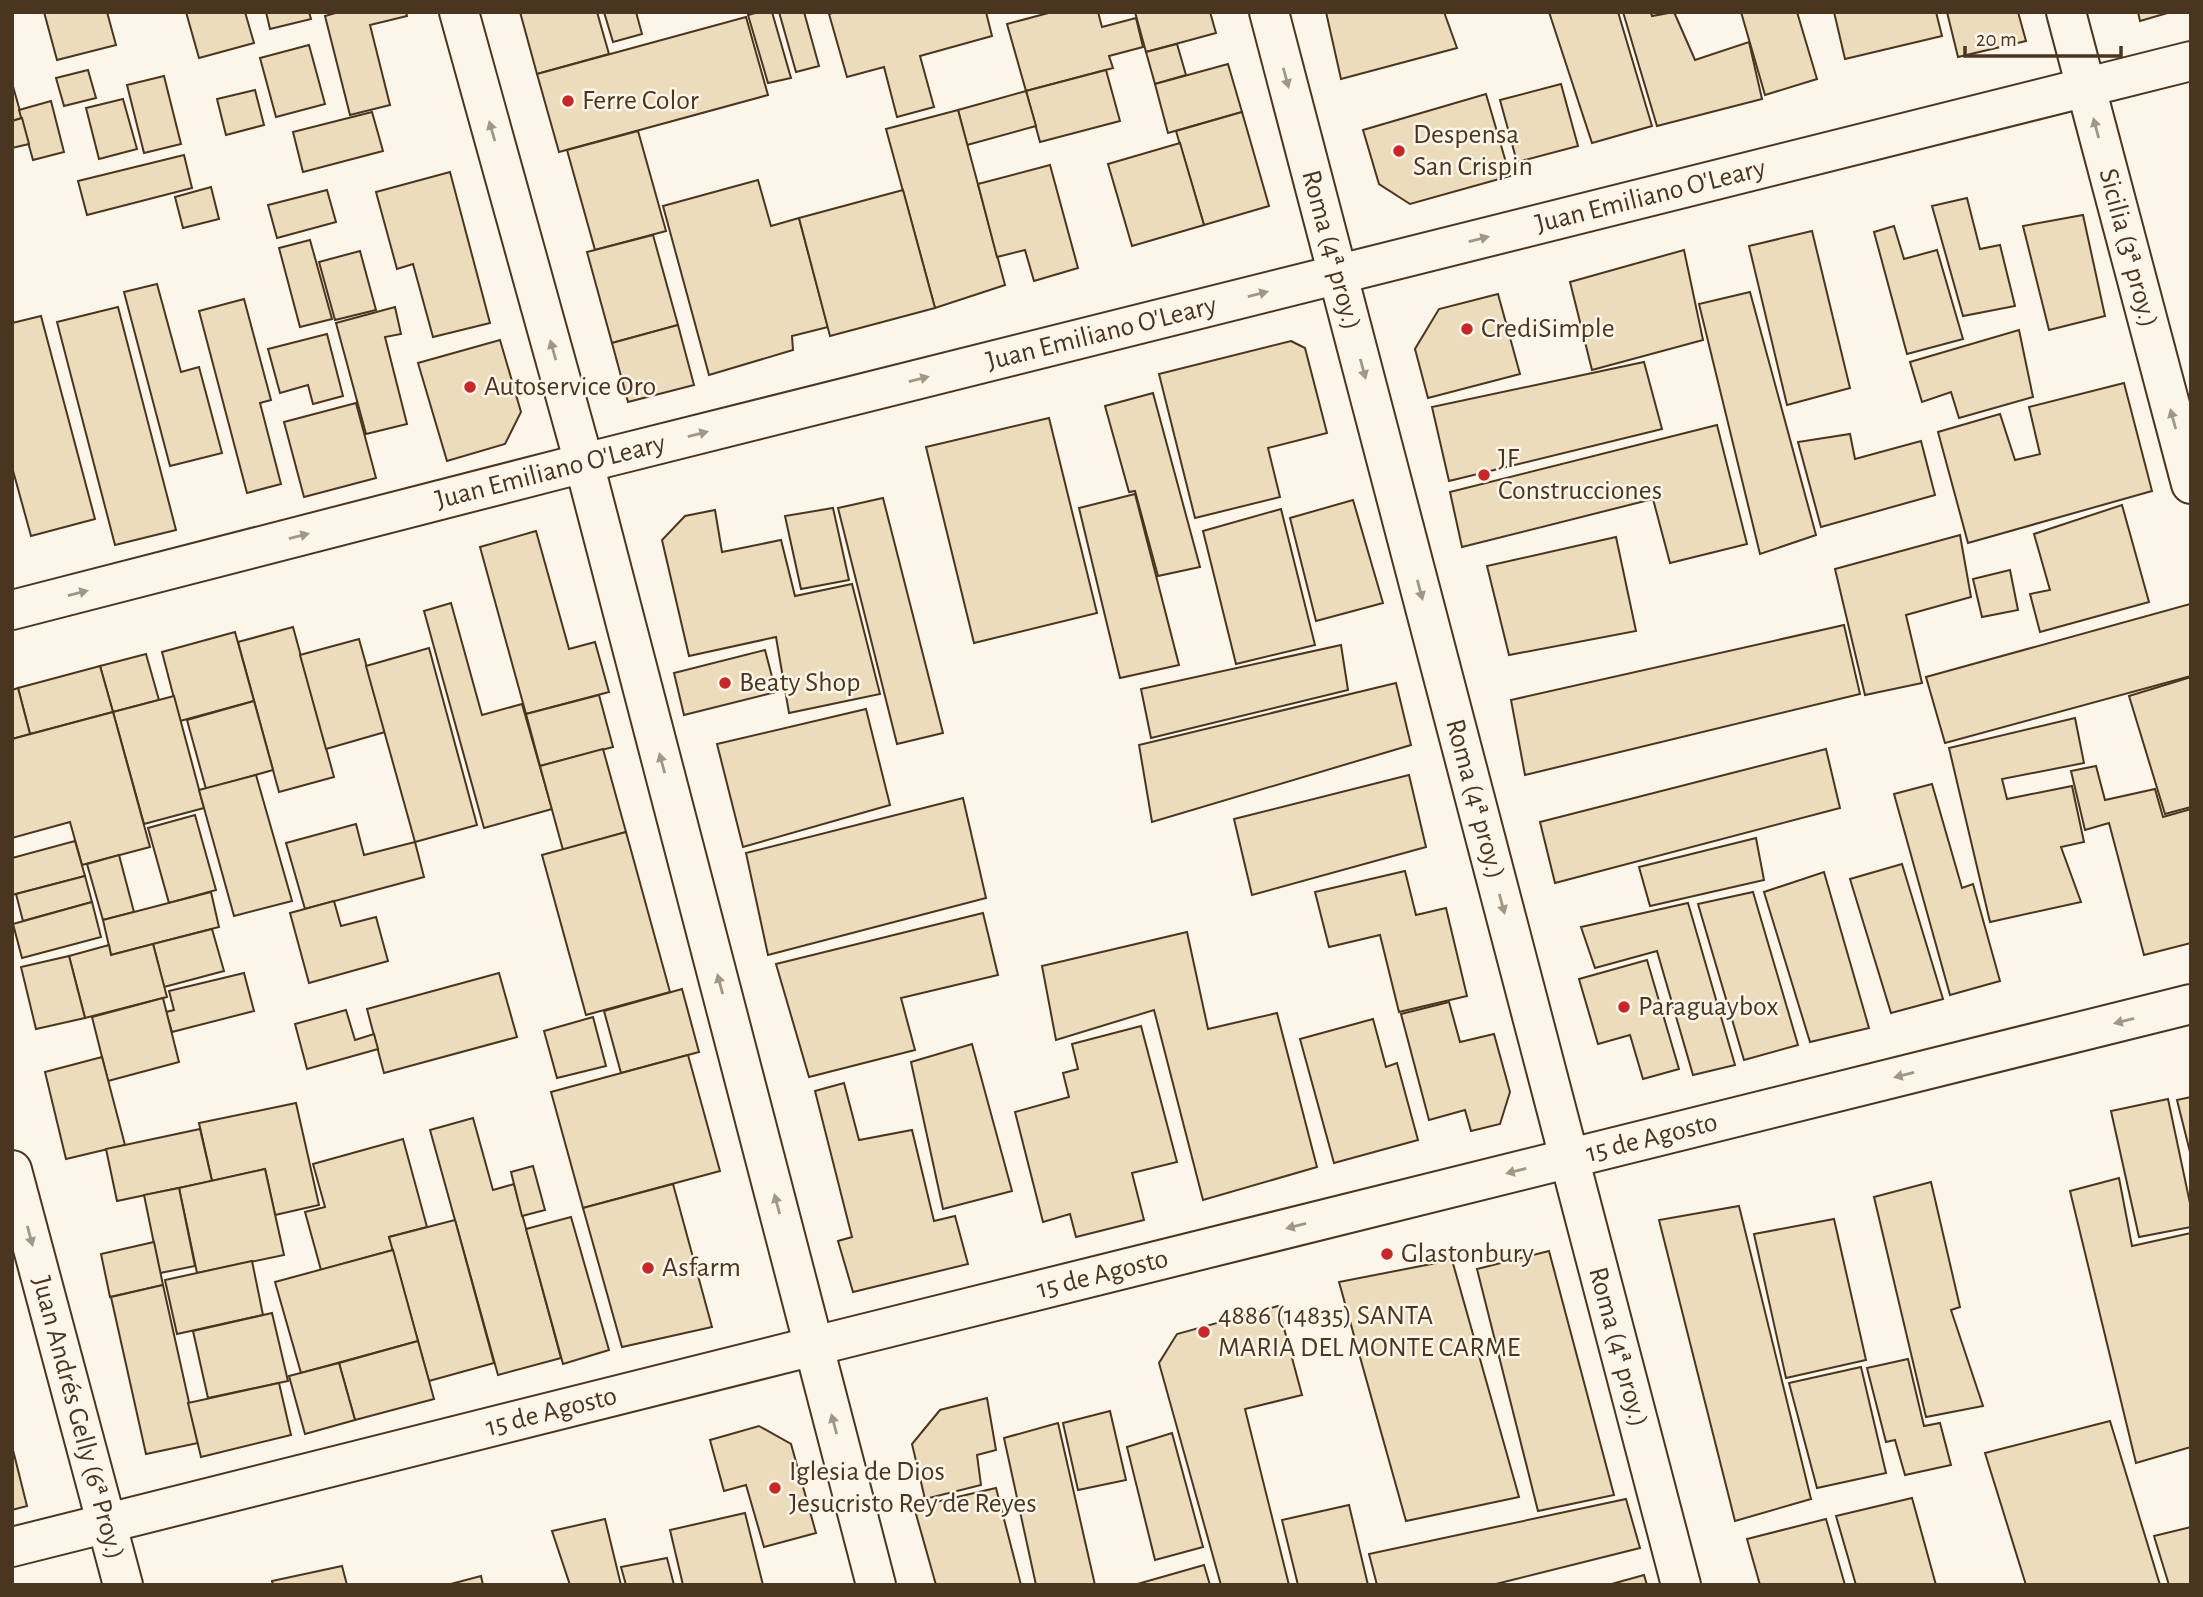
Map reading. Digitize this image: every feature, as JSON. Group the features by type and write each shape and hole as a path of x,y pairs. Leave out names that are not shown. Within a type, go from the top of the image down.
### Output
{"street":[{"path":"459,12 584,463 876,1585"},
{"name":"Roma (4ª proy.)","path":"1269,12 1681,1585"},
{"name":"Sicilia (3ª proy.)","path":"2066,12 2191,485"},
{"name":"Juan Emiliano O'Leary","path":"12,610 584,463 2191,61"},
{"name":"15 de Agosto","path":"12,1547 2191,1004"},
{"name":"Juan Andrés Gelly (6ª Proy.)","path":"12,1170 123,1585"}],"building":[{"path":"44,12 107,12 116,45 57,60"},
{"path":"186,12 245,12 254,43 199,58"},
{"path":"266,12 309,12 311,19 270,29"},
{"path":"339,12 406,12 407,16 370,25 390,105 350,115 325,16"},
{"path":"520,12 597,12 609,54 537,74"},
{"path":"604,12 636,12 642,34 613,42"},
{"path":"772,12 791,78 768,83 748,15"},
{"path":"779,12 804,12 819,66 796,72"},
{"path":"986,12 992,36 920,56 934,107 897,117 884,67 847,77 829,14"},
{"path":"1052,12 1098,12 1102,27 1136,18 1143,47 1109,56 1113,68 1026,91 1007,24"},
{"path":"1135,12 1210,12 1216,33 1146,52"},
{"path":"1326,12 1444,12 1457,48 1341,79"},
{"path":"1549,12 1618,12 1652,126 1592,143"},
{"path":"1623,12 1651,12 1652,16 1674,12 1695,60 1749,42 1762,99 1657,126"},
{"path":"1741,12 1797,12 1817,79 1765,95"},
{"path":"1834,12 1936,12 1942,36 1845,59"},
{"path":"1947,12 2018,12 2026,41 1958,57"},
{"path":"2138,12 2171,12 2140,21"},
{"path":"746,17 768,95 559,152 537,74"},
{"path":"1177,44 1186,75 1155,84 1146,52"},
{"path":"309,45 325,104 276,117 260,58"},
{"path":"1228,64 1242,112 1168,133 1155,84"},
{"path":"88,70 96,98 64,106 56,78"},
{"path":"1106,70 1120,121 1040,142 1026,91"},
{"path":"164,76 181,144 144,153 127,85"},
{"path":"12,83 22,118 12,121"},
{"path":"1561,84 1578,146 1517,162 1500,100"},
{"path":"255,90 264,125 226,135 217,99"},
{"path":"1026,91 1036,126 967,145 958,110"},
{"path":"1486,94 1510,176 1410,204 1379,184 1363,130"},
{"path":"123,99 137,149 99,159 86,108"},
{"path":"51,101 64,152 33,160 19,110"},
{"path":"958,110 1005,285 935,308 886,129"},
{"path":"372,112 383,151 303,172 293,132"},
{"path":"1242,112 1269,206 1204,225 1176,131"},
{"path":"22,118 29,144 12,148 12,121"},
{"path":"638,131 666,231 595,250 567,150"},
{"path":"1180,143 1204,225 1132,246 1108,164"},
{"path":"184,155 192,188 87,215 78,181"},
{"path":"1050,165 1078,268 1034,281 1025,250 997,257 978,184"},
{"path":"450,172 490,323 433,337 413,264 397,269 376,192"},
{"path":"758,180 771,226 799,218 828,327 792,336 793,350 709,375 663,206"},
{"path":"211,187 219,219 183,228 175,197"},
{"path":"327,190 336,222 277,238 268,205"},
{"path":"903,190 935,308 830,336 799,218"},
{"path":"1967,198 1980,249 2000,245 2015,306 1963,316 1932,206"},
{"path":"2083,215 2105,316 2049,330 2023,226"},
{"path":"1894,226 1904,259 1937,250 1963,339 1907,354 1874,232"},
{"path":"1812,231 1850,388 1787,405 1749,246"},
{"path":"653,235 678,325 612,343 587,252"},
{"path":"310,240 332,319 300,327 279,248"},
{"path":"1684,250 1703,340 1592,370 1570,282"},
{"path":"360,251 376,310 335,320 319,262"},
{"path":"157,284 181,372 199,367 222,453 170,466 124,292"},
{"path":"1750,292 1816,535 1760,554 1699,304"},
{"name":"CrediSimple","path":"1498,294 1520,374 1428,398 1415,349 1439,309"},
{"path":"244,299 271,400 260,403 281,484 247,493 199,311"},
{"path":"118,307 176,530 115,545 57,322"},
{"path":"395,307 401,334 385,337 407,424 366,434 336,323"},
{"path":"41,316 95,519 31,536 12,467 12,323"},
{"path":"678,325 694,385 628,402 612,343"},
{"path":"2019,330 2033,397 1959,418 1951,392 1922,402 1910,362"},
{"path":"327,334 343,396 313,404 308,385 280,393 268,349"},
{"name":"Autoservice Oro","path":"500,340 521,412 505,444 447,461 418,363"},
{"path":"1291,341 1305,348 1327,433 1268,448 1280,497 1195,518 1159,374"},
{"path":"1644,362 1662,429 1449,481 1432,407"},
{"path":"2124,383 2152,491 1968,543 1938,432 2000,414 2015,460 2040,454 2029,407"},
{"path":"1153,393 1200,567 1158,576 1135,491 1129,492 1105,406"},
{"path":"356,403 376,478 304,497 284,422"},
{"path":"1049,418 1097,613 974,643 926,447"},
{"path":"1717,425 1747,544 1670,563 1653,499 1462,547 1450,492"},
{"path":"1850,434 1855,459 1921,441 1935,495 1821,527 1798,442"},
{"path":"1135,494 1179,665 1120,678 1079,508"},
{"path":"883,498 943,733 897,744 838,508"},
{"path":"1353,500 1383,603 1316,621 1290,518"},
{"path":"2122,505 2149,602 2040,632 2030,594 2050,590 2034,534"},
{"path":"833,508 849,580 801,589 785,516"},
{"path":"1281,509 1315,645 1236,664 1203,531"},
{"path":"715,510 722,552 781,540 795,596 852,584 880,694 789,713 776,637 689,656 662,540 685,516"},
{"path":"536,531 569,649 595,642 609,692 526,714 480,547"},
{"path":"1960,535 1971,597 1906,615 1922,683 1865,695 1835,569"},
{"path":"1616,537 1636,631 1509,655 1487,566"},
{"path":"2010,570 2018,610 1982,617 1973,579"},
{"path":"451,603 482,715 522,704 552,809 484,828 424,611"},
{"path":"2190,604 2191,676 1945,743 1926,677"},
{"path":"1844,625 1860,694 1525,775 1511,700"},
{"path":"293,627 334,777 279,792 238,642"},
{"path":"235,632 254,701 180,721 162,652"},
{"path":"359,639 385,732 326,749 300,655"},
{"path":"1341,645 1348,690 1151,738 1141,689"},
{"path":"429,648 477,825 415,842 366,666"},
{"name":"Beaty Shop","path":"765,650 776,692 684,715 674,673"},
{"path":"146,654 159,700 113,712 100,666"},
{"path":"100,666 113,712 30,734 18,688"},
{"path":"2191,677 2191,807 2165,814 2129,696"},
{"path":"1396,683 1411,745 1152,822 1139,745"},
{"path":"18,688 30,734 12,739 12,690"},
{"path":"599,695 613,747 540,766 526,714"},
{"path":"174,696 204,808 144,824 113,712"},
{"path":"254,701 273,770 206,789 187,720"},
{"path":"866,709 890,805 743,847 717,744"},
{"path":"113,712 150,847 82,865 70,822 12,838 12,739"},
{"path":"2075,718 2084,763 2002,779 2007,799 2072,786 2084,842 2061,847 2081,902 1990,922 1949,748"},
{"path":"603,749 626,832 563,850 540,766"},
{"path":"1826,749 1840,808 1555,883 1540,822"},
{"path":"2096,766 2105,800 2155,789 2163,817 2191,809 2191,943 2144,955 2109,823 2085,830 2071,771"},
{"path":"256,775 292,901 234,916 199,790"},
{"path":"1409,775 1426,847 1252,895 1234,819"},
{"path":"1932,784 1962,888 1973,884 2000,981 1950,995 1894,794"},
{"path":"963,798 986,898 768,955 746,853"},
{"path":"195,815 216,890 169,903 148,828"},
{"path":"356,824 364,855 415,842 424,877 305,909 286,843"},
{"path":"626,832 670,992 586,1015 542,855"},
{"path":"1756,838 1764,880 1650,906 1639,867"},
{"path":"75,841 85,876 12,895 12,858"},
{"path":"119,855 134,912 103,920 87,864"},
{"path":"1902,864 1943,999 1891,1013 1850,879"},
{"path":"1405,871 1416,915 1446,908 1467,996 1399,1012 1380,935 1329,947 1315,892"},
{"path":"1824,872 1869,1028 1810,1042 1764,892"},
{"path":"85,876 92,902 23,921 16,894"},
{"path":"211,892 219,927 111,955 103,920"},
{"path":"1753,892 1798,1045 1744,1060 1698,904"},
{"path":"334,901 341,926 376,917 388,961 309,983 290,913"},
{"path":"92,902 101,937 22,958 13,924"},
{"path":"1688,903 1735,1065 1693,1075 1657,951 1595,968 1581,927"},
{"path":"983,913 998,975 901,998 915,1050 809,1077 776,964"},
{"path":"212,929 224,971 164,987 153,944"},
{"path":"1187,932 1208,1029 1277,1013 1317,1167 1203,1200 1154,1010 1056,1040 1042,966"},
{"path":"153,944 167,997 85,1018 69,956 109,945 111,955"},
{"path":"69,956 85,1018 36,1029 21,967"},
{"name":"Paraguaybox","path":"1647,960 1679,1069 1643,1079 1630,1035 1598,1044 1579,979"},
{"path":"244,973 254,1011 172,1032 166,1012 174,1010 169,991"},
{"path":"499,973 517,1037 384,1073 367,1009"},
{"path":"682,989 699,1052 621,1073 604,1011"},
{"path":"163,998 179,1062 108,1081 92,1017"},
{"path":"1449,1002 1460,1042 1494,1034 1510,1092 1500,1124 1471,1131 1465,1110 1429,1120 1401,1014"},
{"path":"346,1010 355,1040 374,1034 378,1049 307,1069 295,1024"},
{"path":"593,1017 606,1066 557,1078 544,1031"},
{"path":"1373,1019 1386,1067 1397,1063 1418,1140 1334,1163 1300,1039"},
{"path":"1141,1026 1177,1162 1132,1173 1144,1220 1076,1237 1070,1214 1043,1222 1015,1112 1069,1097 1063,1073 1078,1069 1072,1044"},
{"path":"972,1044 1012,1191 943,1209 911,1062"},
{"path":"688,1055 720,1171 583,1208 551,1092"},
{"path":"102,1057 125,1145 66,1159 45,1072"},
{"path":"844,1083 859,1140 912,1130 934,1221 955,1216 968,1264 853,1292 838,1241 852,1237 815,1091"},
{"path":"2191,1097 2191,1156 2177,1100"},
{"path":"2168,1099 2191,1208 2191,1227 2139,1237 2111,1111"},
{"path":"296,1103 319,1205 275,1215 265,1169 212,1181 199,1123"},
{"path":"473,1118 493,1190 514,1184 561,1358 498,1375 430,1130"},
{"path":"200,1129 212,1181 117,1201 106,1149"},
{"path":"403,1139 427,1227 389,1237 393,1250 321,1270 305,1212 325,1207 313,1164"},
{"path":"533,1166 545,1210 522,1216 511,1172"},
{"path":"265,1169 284,1255 197,1273 179,1188"},
{"path":"2119,1178 2132,1246 2191,1233 2191,1447 2136,1463 2070,1191"},
{"path":"1931,1182 1960,1307 1951,1310 1983,1406 1926,1417 1874,1197"},
{"name":"Asfarm","path":"673,1184 712,1327 622,1347 583,1208"},
{"path":"179,1188 195,1266 160,1273 144,1195"},
{"path":"1739,1206 1811,1499 1735,1521 1659,1220"},
{"path":"571,1217 609,1350 563,1364 526,1229"},
{"path":"1834,1219 1866,1360 1786,1378 1754,1234"},
{"path":"455,1220 494,1363 429,1381 389,1237"},
{"path":"154,1242 163,1285 110,1297 101,1254"},
{"path":"393,1250 418,1341 301,1373 275,1282"},
{"path":"1549,1251 1614,1495 1538,1511 1477,1269"},
{"path":"1452,1260 1519,1497 1406,1521 1339,1282"},
{"path":"252,1261 263,1315 177,1334 165,1280"},
{"path":"163,1285 198,1443 146,1454 111,1297"},
{"path":"1278,1306 1302,1395 1245,1409 1289,1585 1221,1585 1159,1363 1177,1334"},
{"path":"272,1313 288,1381 208,1398 193,1331"},
{"path":"418,1341 434,1399 355,1420 339,1363"},
{"path":"1908,1359 1924,1426 1940,1423 1951,1465 1905,1475 1895,1440 1886,1442 1867,1368"},
{"path":"339,1363 355,1420 305,1434 289,1376"},
{"path":"1861,1367 1886,1473 1817,1488 1789,1383"},
{"path":"279,1383 291,1435 201,1457 188,1403"},
{"path":"987,1398 996,1450 977,1455 981,1485 925,1499 912,1444 940,1410"},
{"path":"1110,1411 1126,1480 1078,1490 1063,1423"},
{"path":"2110,1421 2160,1585 2026,1585 1985,1453"},
{"path":"1058,1423 1095,1585 1036,1585 1004,1438"},
{"name":"Iglesia de Dios Jesucristo Rey de Reyes","path":"759,1426 791,1444 816,1533 764,1547 746,1485 724,1491 710,1440"},
{"path":"1172,1433 1203,1547 1155,1560 1127,1447"},
{"path":"12,1446 27,1506 12,1510"},
{"path":"996,1488 1021,1585 936,1585 914,1507"},
{"path":"1912,1498 1936,1585 1856,1585 1836,1516"},
{"path":"1626,1499 1640,1548 1492,1585 1377,1585 1369,1554"},
{"path":"1349,1505 1368,1585 1298,1585 1282,1520"},
{"path":"745,1513 763,1585 683,1585 670,1530"},
{"path":"605,1519 621,1585 570,1585 552,1531"},
{"path":"1826,1519 1845,1585 1760,1585 1747,1539"},
{"path":"2191,1527 2191,1585 2169,1585 2154,1536"},
{"path":"667,1558 674,1585 626,1585 621,1567"},
{"path":"1204,1565 1210,1585 1134,1585"},
{"path":"342,1566 347,1585 273,1585 272,1581"},
{"path":"1644,1575 1647,1585 1608,1585"},
{"path":"481,1576 483,1585 447,1585"}],"place":[{"name":"Ferre Color","path":"568,101"},
{"name":"Despensa San Crispin","path":"1399,151"},
{"name":"CrediSimple","path":"1467,329"},
{"name":"Autoservice Oro","path":"470,387"},
{"name":"JF Construcciones","path":"1484,475"},
{"name":"Beaty Shop","path":"725,683"},
{"name":"Paraguaybox","path":"1624,1007"},
{"name":"Glastonbury","path":"1387,1254"},
{"name":"Asfarm","path":"648,1268"},
{"name":"4886 (14835) SANTA MARIA DEL MONTE CARME","path":"1204,1332"},
{"name":"Iglesia de Dios Jesucristo Rey de Reyes","path":"775,1488"}]}
